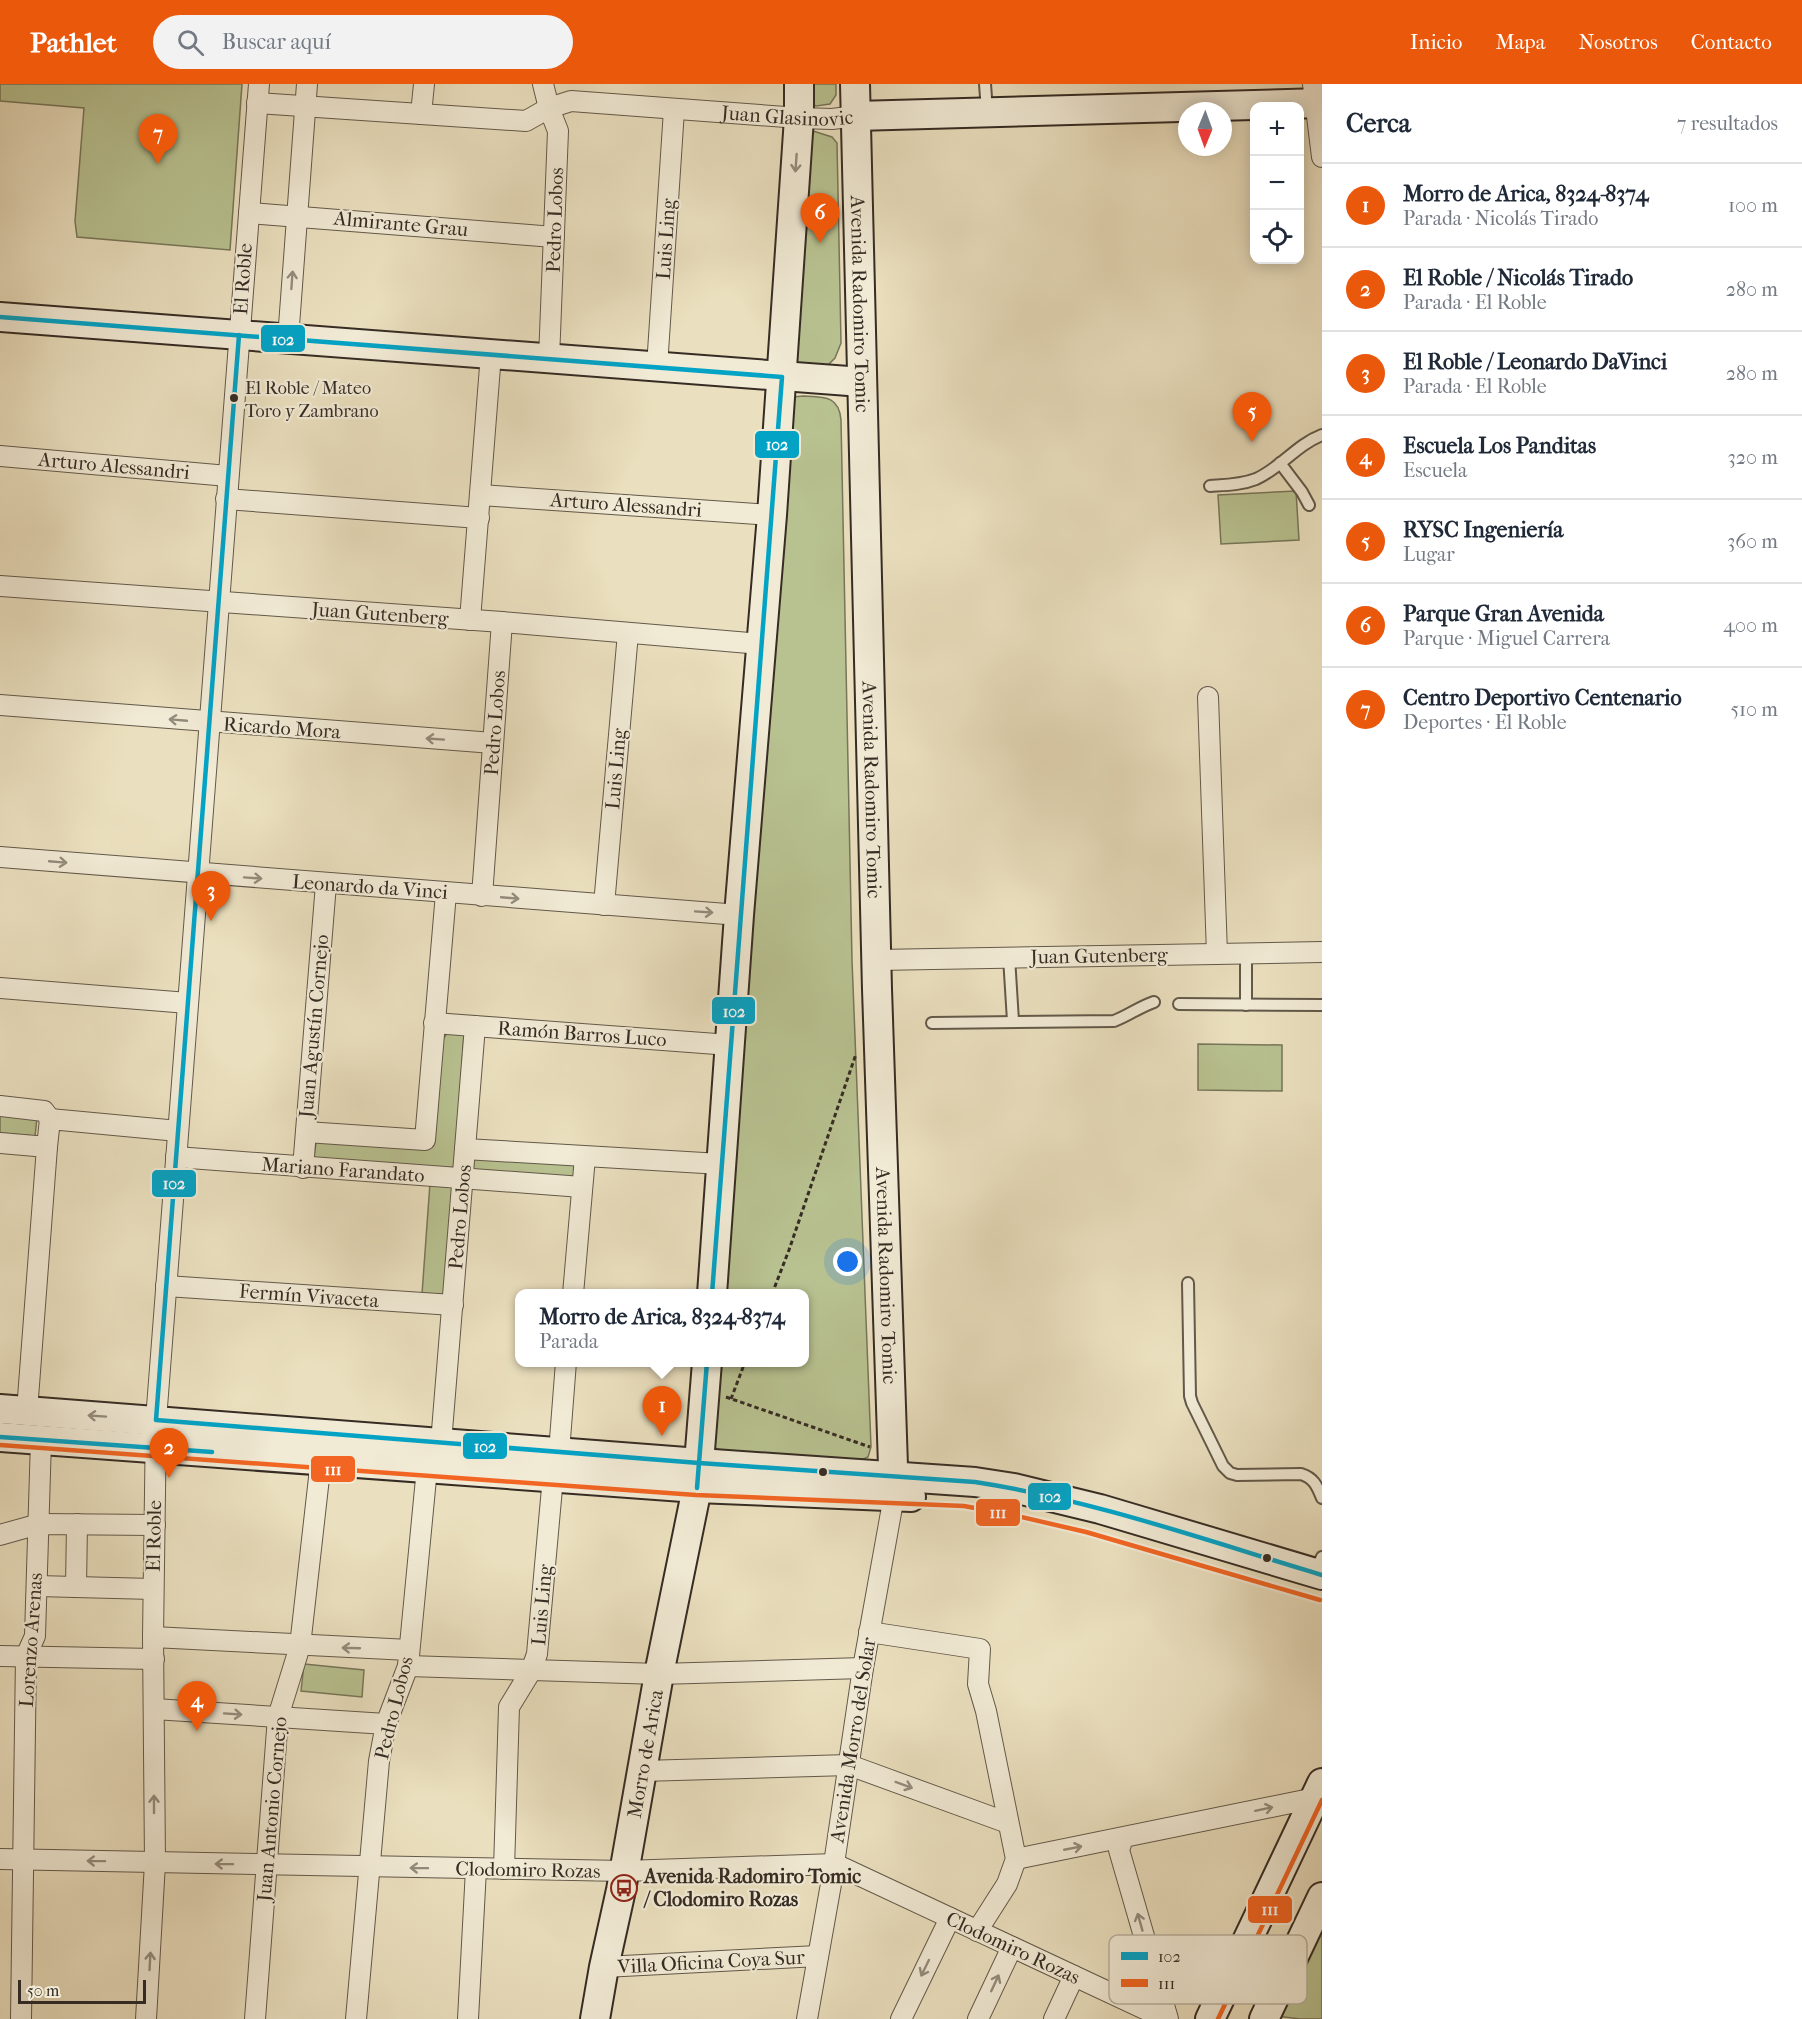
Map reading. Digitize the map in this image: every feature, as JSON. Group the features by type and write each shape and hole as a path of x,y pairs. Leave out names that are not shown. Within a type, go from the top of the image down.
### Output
{"street":[{"path":"288,339 307,84"},
{"path":"421,114 424,84"},
{"name":"Pedro Lobos","path":"543,84 558,131 549,359"},
{"path":"712,1289 739,915 772,516 799,118 799,84"},
{"name":"Avenida Radomiro Tomic","path":"855,84 876,960 893,1475"},
{"name":"Juan Glasinovic","path":"258,93 306,106 526,121 549,108 571,101 674,110 832,119 855,116 1317,97"},
{"name":"El Roble","path":"146,2019 154,1863 153,1589 156,1420 258,93"},
{"path":"1317,97 1322,157"},
{"name":"Luis Ling","path":"657,368 674,110"},
{"name":"Almirante Grau","path":"249,213 554,237"},
{"path":"0,317 862,382"},
{"path":"470,620 491,354"},
{"name":"Arturo Alessandri","path":"0,456 228,476"},
{"name":"Arturo Alessandri","path":"480,495 772,516"},
{"path":"226,499 478,518"},
{"name":"Juan Gutenberg","path":"0,586 502,622 761,644"},
{"name":"Pedro Lobos","path":"482,896 502,622"},
{"name":"Luis Ling","path":"604,905 628,633"},
{"path":"1208,697 1217,954"},
{"name":"Ricardo Mora","path":"0,705 209,723 493,743"},
{"name":"Leonardo da Vinci","path":"0,857 739,915"},
{"name":"Juan Agustín Cornejo","path":"303,1168 326,884"},
{"path":"434,1023 446,893"},
{"name":"Juan Gutenberg","path":"876,960 1322,952"},
{"path":"0,988 188,1003"},
{"name":"Mariano Farandato","path":"306,1132 425,1140 434,1023"},
{"name":"Ramón Barros Luco","path":"434,1023 730,1045"},
{"name":"Pedro Lobos","path":"441,1443 475,1026"},
{"path":"0,1106 44,1111 50,1119 13,1410 441,1443 556,1465"},
{"path":"50,1119 178,1131"},
{"path":"0,1143 47,1147"},
{"path":"465,1149 721,1164"},
{"name":"Mariano Farandato","path":"176,1157 582,1187"},
{"path":"573,1289 585,1157"},
{"name":"Fermín Vivaceta","path":"166,1286 453,1305"},
{"name":"Luis Ling","path":"504,1869 509,1707 531,1671 537,1654 566,1367"},
{"path":"698,1475 706,1375"},
{"path":"0,1437 426,1468 556,1465 698,1475 893,1475 975,1482 1014,1488 1100,1509 1320,1575"},
{"name":"Lorenzo Arenas","path":"21,2019 26,1656 35,1636 41,1440"},
{"name":"Juan Antonio Cornejo","path":"255,2019 278,1717 300,1646 321,1460"},
{"name":"Pedro Lobos","path":"356,2019 379,1761 386,1724 409,1658 426,1468"},
{"name":"Morro de Arica","path":"595,2019 698,1475"},
{"name":"Avenida Morro del Solar","path":"807,2019 835,1864 893,1475"},
{"path":"0,1535 39,1524 155,1525"},
{"path":"76,1587 77,1524"},
{"path":"37,1586 153,1589"},
{"path":"869,1632 980,1649 978,1684 986,1711 1016,1859 1007,1884 977,1931"},
{"path":"153,1637 300,1646 531,1671 659,1674 863,1668"},
{"path":"0,1656 154,1659"},
{"path":"154,1709 386,1724"},
{"path":"642,1771 849,1765 1008,1823"},
{"path":"1016,1859 1123,1838 1318,1791"},
{"path":"1250,1935 1318,1791"},
{"path":"1123,1838 1119,1850 1143,1935"},
{"name":"Clodomiro Rozas","path":"0,1859 624,1871 835,1864 1074,1976 1109,1998"},
{"path":"468,2019 476,1869"},
{"path":"1307,1942 1314,1929 1322,1897"},
{"path":"901,2019 950,1918"},
{"path":"978,2019 1012,1947"},
{"name":"Villa Oficina Coya Sur","path":"604,1967 818,1956"},
{"path":"1054,2019 1074,1976"},
{"path":"1163,2004 1167,2019"},
{"path":"1210,2019 1217,2004"},
{"path":"1264,2019 1272,2004"},
{"name":"Clodomiro Rozas","path":"1129,2011 1167,2019"}],"lane":[{"path":"985,84 987,112"},
{"path":"1210,486 1239,484 1256,479 1300,446 1322,435"},
{"path":"1280,463 1309,505"},
{"path":"1246,954 1246,1005"},
{"path":"1009,957 1013,1021"},
{"path":"932,1023 1114,1021 1126,1017 1143,1005 1154,1002"},
{"path":"1179,1004 1322,1005"},
{"path":"1188,1283 1190,1396 1223,1466 1230,1473 1237,1475 1301,1474 1310,1476 1322,1498"}],"path":[{"path":"774,1289 859,1044"},
{"path":"731,1399 743,1367"},
{"path":"706,1375 731,1399 893,1475"}],"green space":[{"path":"0,84 242,84 230,250 77,237 75,221 84,108 0,101"},
{"path":"808,84 836,84 836,95 830,104 816,106 809,101"},
{"path":"813,131 832,137 837,143 841,343 835,358 826,367 804,366 795,361 808,136"},
{"path":"793,397 829,399 837,406 841,420 852,960 871,1447 868,1457 861,1460 726,1452 715,1448 712,1444 715,1367 809,1367 809,1289 721,1289"},
{"path":"1296,491 1299,540 1221,544 1218,495"},
{"path":"448,1032 464,1034 455,1166 446,1170 321,1162 314,1157 316,1143 321,1138 430,1148 434,1140 443,1039"},
{"path":"1198,1044 1282,1045 1282,1091 1198,1090"},
{"path":"0,1115 37,1118 35,1136 0,1133"},
{"path":"474,1154 577,1163 575,1181 473,1173"},
{"path":"430,1183 453,1185 445,1296 422,1294"},
{"path":"304,1664 364,1670 362,1697 301,1691"},
{"path":"1322,1924 1322,2019 1276,2016 1282,2004 1307,2004 1307,1954"}],"transit line":[{"name":"102","path":"0,317 782,377 712,1289"},
{"name":"102","path":"239,335 156,1420 699,1463 975,1482 1107,1510 1322,1575"},
{"name":"102","path":"697,1488 707,1367"},
{"name":"102","path":"0,1437 212,1452"},
{"name":"111","path":"0,1445 696,1495 964,1506 1086,1532 1320,1600"},
{"name":"111","path":"1258,1935 1322,1800"},
{"name":"111","path":"1218,2019 1225,2004"}],"place":[{"name":"Centro Deportivo Centenario","path":"158,164"},
{"name":"Parque Gran Avenida","path":"820,243"},
{"name":"El Roble / Mateo Toro y Zambrano","path":"234,398"},
{"name":"RYSC Ingeniería","path":"1252,442"},
{"name":"El Roble / Leonardo DaVinci","path":"211,921"},
{"name":"Morro de Arica, 8324-8374","path":"662,1436"},
{"name":"El Roble / Nicolás Tirado","path":"169,1478"},
{"name":"Escuela Los Panditas","path":"197,1731"},
{"name":"Avenida Radomiro Tomic / Clodomiro Rozas","path":"624,1888"}]}
